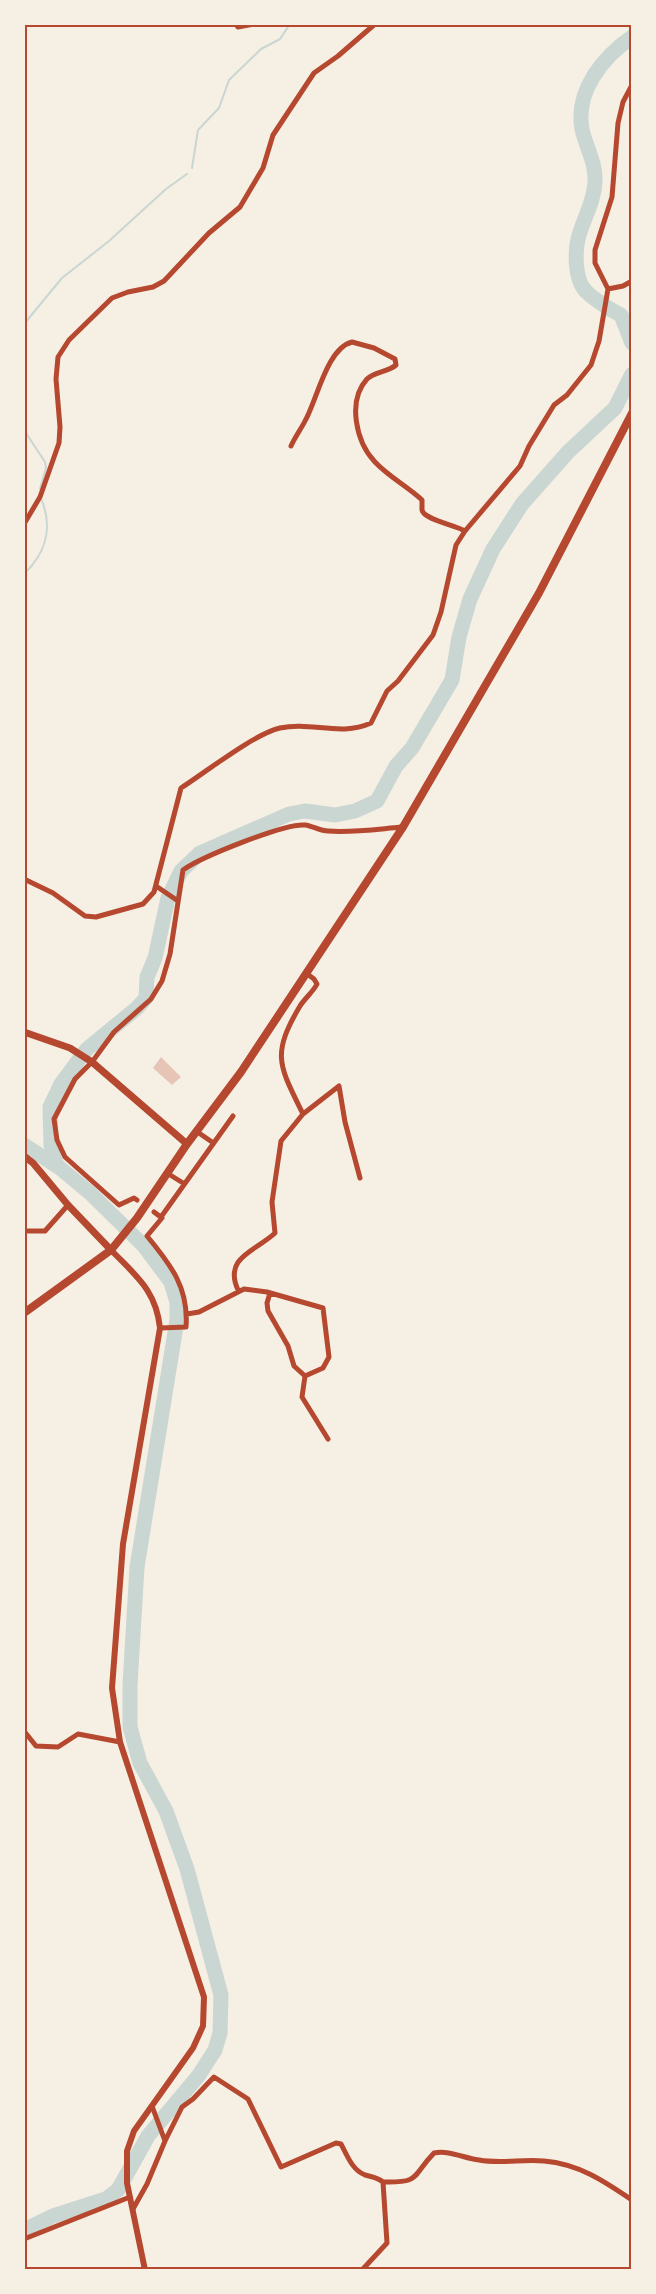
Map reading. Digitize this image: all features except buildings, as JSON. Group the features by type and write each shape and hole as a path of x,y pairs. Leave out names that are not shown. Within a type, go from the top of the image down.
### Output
{"highway":[{"path":"24,1313 111,1250 137,1218 196,1131 241,1072 403,827 539,593 632,413"}],"main road":[{"path":"24,1032 73,1050 90,1060 187,1144"},
{"path":"24,1156 33,1163 68,1205 111,1250"}],"street":[{"path":"236,24 238,27 254,24"},
{"path":"24,524 40,497 59,443 56,379 58,357 69,340 112,298 153,287 164,281 209,233 240,207 263,168 273,135 314,73 346,50 375,24"},
{"path":"24,879 53,893 85,916 96,917 143,904 157,888 181,788 254,740 280,728 349,730 371,723 387,691 398,681 433,635 441,612 456,545 465,531 520,466 529,446 554,405 567,395 591,365 599,341 608,289 596,263 595,250 612,197 618,123 623,102 632,85"},
{"path":"608,289 623,286 632,280"},
{"path":"291,446 306,420 320,384 341,347 352,342 387,354 395,359 396,365 367,379 357,399 356,418 363,441 373,460 422,500 422,510 428,517 457,526 465,531"},
{"path":"137,1200 134,1198 119,1206 66,1157 57,1140 54,1119 75,1079 114,1032 151,999 162,981 170,954 183,870 213,854 287,827 305,825 327,831 403,827"},
{"path":"157,888 177,901"},
{"path":"303,1114 280,1058 286,1030 306,995 317,984 306,973"},
{"path":"238,1290 234,1272 238,1263 246,1252 275,1233 272,1202 281,1142 303,1114 339,1086 345,1122 360,1178"},
{"path":"163,1328 186,1327 187,1314 183,1289 177,1275 147,1236 162,1218 160,1217 212,1142 233,1116"},
{"path":"196,1131 212,1142"},
{"path":"167,1173 183,1183"},
{"path":"24,1231 45,1232 68,1205"},
{"path":"154,1212 160,1217"},
{"path":"111,1250 149,1290 163,1328 123,1544 112,1688 120,1742 204,1997 203,2026 197,2041 134,2131 128,2146 126,2172 145,2270"},
{"path":"187,1314 199,1312 217,1304 238,1290 257,1290 323,1308 329,1357 323,1368 305,1377"},
{"path":"270,1293 267,1303 268,1311 288,1346 294,1366 305,1377"},
{"path":"305,1377 302,1397 328,1439"},
{"path":"24,1731 36,1746 58,1747 78,1734 120,1742"},
{"path":"133,2209 147,2184 164,2138 182,2107 214,2077 249,2099 281,2167 336,2143 341,2144 350,2162 360,2172 378,2177 383,2182 387,2243 362,2270"},
{"path":"152,2106 164,2138"},
{"path":"383,2182 412,2180 434,2153 445,2151 478,2160 509,2163 543,2161 571,2165 609,2183 632,2200"},
{"path":"24,2239 130,2196"}],"waterway":[{"path":"192,168 198,130 219,108 229,80 261,49 280,39 290,24"},
{"path":"632,37 611,54 602,65 587,88 583,101 582,129 592,161 595,182 593,197 576,251 577,272 584,289 601,304 621,315 632,343"},
{"path":"24,324 62,278 109,241 166,189 187,174"},
{"path":"60,1168 56,1164 51,1145 50,1107 61,1084 87,1049 146,998 147,977 155,958 168,898 181,871 200,853 289,814 305,811 335,815 355,811 377,801 396,766 412,748 452,680 459,637 470,599 493,549 522,504 568,452 615,408 632,374"},
{"path":"24,430 45,462 46,468 40,489"},
{"path":"24,574 37,558 45,540 47,521 42,501"},
{"path":"24,1145 60,1168 90,1193 144,1246 171,1282 177,1302 177,1320 137,1567 130,1685 130,1727 140,1763 166,1811 187,1869 221,1995 220,2033 215,2050 199,2075 148,2136 118,2190 106,2199 53,2216 24,2230"}]}
